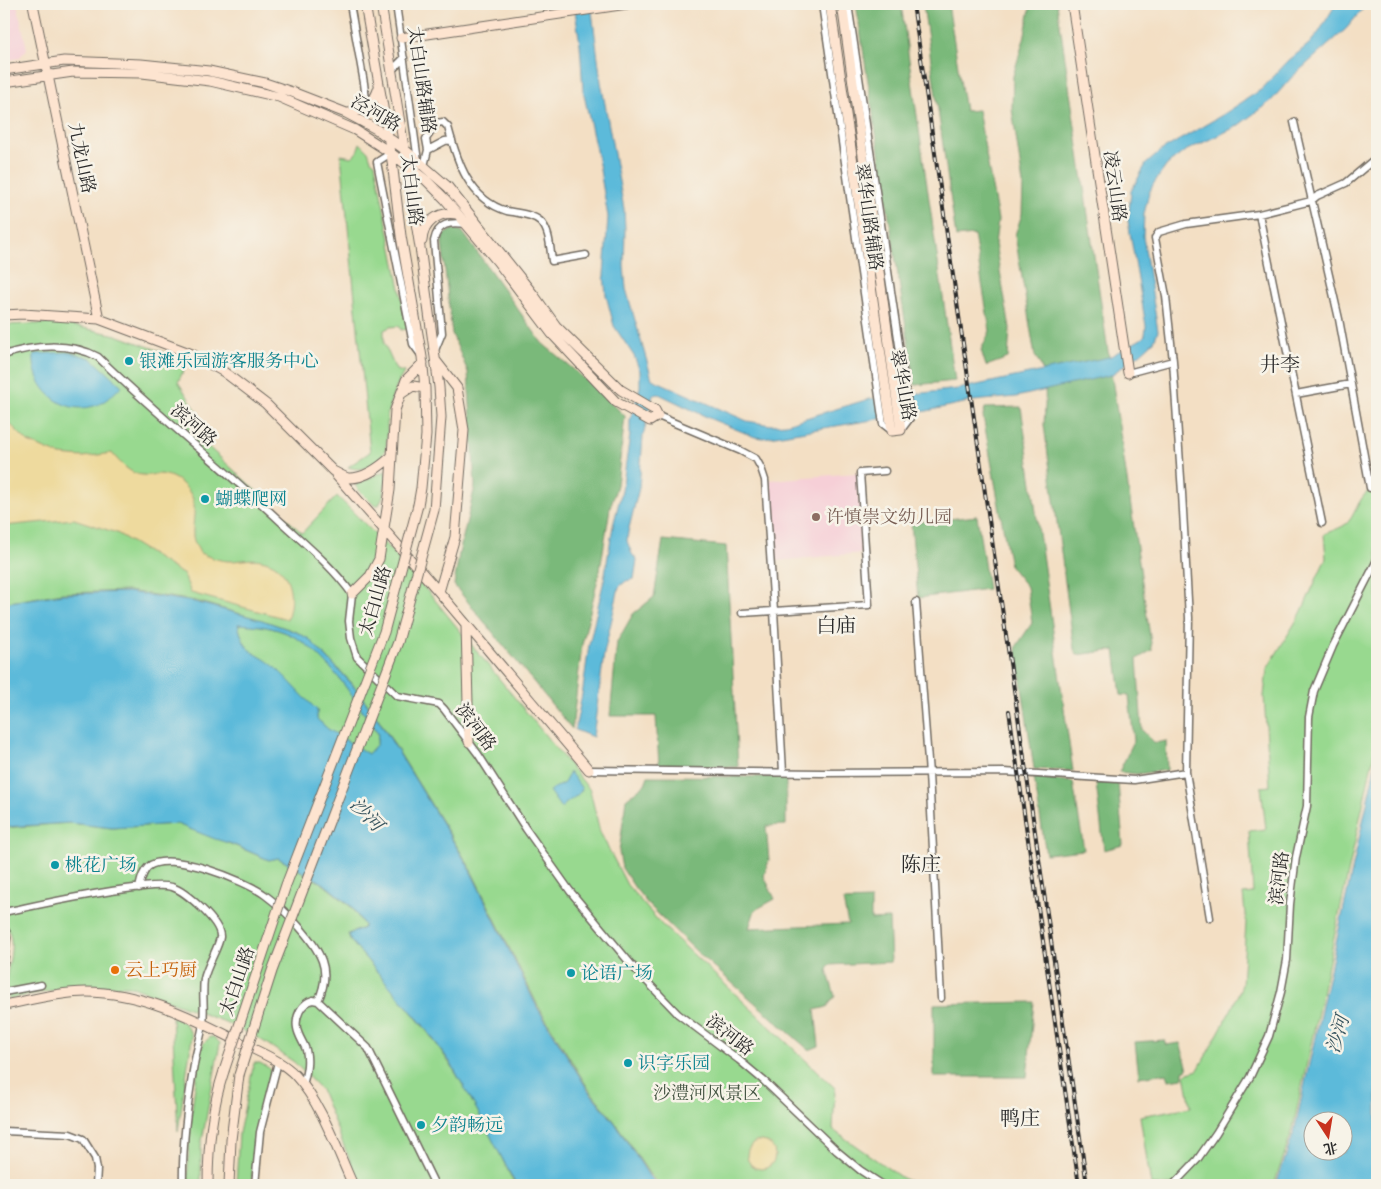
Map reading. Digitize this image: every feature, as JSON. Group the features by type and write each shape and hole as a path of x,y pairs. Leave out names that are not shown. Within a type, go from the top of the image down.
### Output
{"street":[{"name":"九龙山路","path":"33,4 99,319"},
{"path":"350,4 367,108"},
{"name":"太白山路","path":"208,1185 208,1160 218,1090 286,885 384,632 421,488 426,435 425,388 422,360 401,236 380,84 365,4"},
{"name":"太白山路","path":"229,1185 230,1140 239,1075 272,971 398,642 434,510 441,417 435,356 421,254 381,4"},
{"name":"太白山路辅路","path":"396,4 421,163"},
{"path":"401,38 628,4"},
{"name":"翠华山路辅路","path":"822,4 893,426 910,418 848,4"},
{"name":"翠华山路","path":"830,4 885,385 893,426"},
{"name":"翠华山路","path":"842,4 885,385"},
{"name":"凌云山路","path":"1072,4 1127,372"},
{"path":"360,56 376,64"},
{"path":"392,70 404,58"},
{"name":"泾河路","path":"4,70 64,61 141,64 209,72 265,83 346,113 388,137 448,186 556,326 621,390 654,416"},
{"name":"泾河路","path":"4,82 73,72 142,74 210,81 279,97 355,130 391,153 426,180 497,261 552,334 616,402 654,416"},
{"path":"346,113 359,112 367,108 376,98 380,84"},
{"path":"428,150 426,139 437,123 443,122 448,127 462,171 473,188 488,202 505,210 528,215 539,220 547,230 552,261 586,255"},
{"path":"1294,122 1339,319 1370,488"},
{"path":"421,163 428,150 445,141 452,140"},
{"path":"352,594 370,576 377,556 390,490 395,410 406,380 422,360 413,344 377,162 391,153"},
{"path":"1210,918 1186,772 1189,618 1173,361 1166,296 1155,238 1159,232 1186,224 1259,214 1311,201 1317,196 1346,183 1377,157"},
{"path":"421,254 423,232 428,223 447,212 456,214"},
{"path":"1259,214 1322,523"},
{"path":"439,592 455,536 464,430 457,388 435,356 442,334 434,241 436,233 441,227 451,222 466,224"},
{"path":"4,315 23,314 99,319 192,354 224,372 266,404 333,471 384,528 589,770 929,774 1004,772 1134,780 1186,772"},
{"name":"滨河路","path":"4,355 37,347 55,347 87,351 98,357 181,434 308,546 340,577 352,594 350,630 357,657 397,696 439,704 469,742 526,829 570,891 635,969 678,1014 764,1081 836,1151 883,1185"},
{"path":"1127,372 1173,361"},
{"path":"1296,394 1351,384"},
{"path":"401,394 412,386 425,388"},
{"path":"654,416 741,451 756,459 761,468 765,480 783,772"},
{"path":"333,471 346,478 357,477 379,468 392,456"},
{"path":"742,613 869,605 860,473 885,471"},
{"name":"滨河路","path":"1173,1185 1197,1160 1216,1134 1250,1078 1269,1036 1281,992 1296,857 1307,806 1309,718 1314,691 1333,646 1377,560"},
{"path":"916,602 929,774 941,998"},
{"path":"466,626 469,742"},
{"path":"139,888 141,876 148,866 166,860 189,864 226,875 265,894 302,930 314,945 322,962 325,984 318,1002"},
{"path":"4,912 113,890 155,886 171,887 181,891 209,915 218,928 220,937 206,969 204,981 203,1023 194,1064 182,1153 183,1185"},
{"path":"4,930 6,931 7,938 4,963"},
{"path":"4,992 40,985"},
{"path":"4,1005 84,992 103,993 145,1000 203,1023 278,1062 294,1075 315,1101 354,1185"},
{"path":"303,1085 307,1068 306,1051 297,1029 297,1018 302,1006 313,1000 318,1002 368,1048 435,1185"},
{"path":"255,1185 260,1132 278,1062"},
{"path":"4,1131 70,1134 83,1139 95,1158 97,1169 96,1185"}],"shaded area":[{"path":"4,4 17,4 27,49 19,58 4,61"},
{"name":"许慎崇文幼儿园","path":"857,473 863,553 775,561 770,480"}],"green space":[{"path":"856,4 901,4 955,381 915,385"},
{"path":"923,4 948,4 965,111 978,110 998,220 995,244 1010,328 1008,358 986,366 981,350 990,331 974,235 956,237"},
{"path":"1031,4 1057,4 1152,650 1137,659 1142,730 1155,743 1166,741 1167,770 1137,774 1119,772 1134,741 1129,696 1121,695 1115,650 1077,655 1074,649 1044,425 1044,380 1035,356 1015,235 1022,214 1023,184 1012,109 1013,76 1024,39"},
{"path":"360,143 368,151 371,160 375,163 408,329 401,330 399,326 384,330 384,343 396,370 404,372 394,391 389,407 387,441 383,454 370,466 358,469 348,467 370,452 341,155 352,157 357,152"},
{"path":"453,229 462,231 542,343 598,390 625,416 617,485 610,508 600,570 582,645 572,729 454,585 459,554 475,486 468,372 452,334 442,243 443,235"},
{"name":"沙澧河风景区","path":"60,323 116,335 188,361 178,382 199,414 189,429 302,533 337,496 387,546 430,594 590,790 600,832 627,885 661,924 835,1088 833,1130 902,1178 919,1185 660,1185 650,1175 615,1122 588,1088 538,1006 468,864 378,718 351,682 309,639 297,632 262,620 196,601 128,591 62,593 4,603 4,325"},
{"path":"1021,407 1073,771 1034,769 1016,647 1032,623 1027,587 1010,566 983,416 985,408"},
{"path":"385,471 387,475 383,496 379,505 374,505 356,487 356,484"},
{"path":"1377,487 1377,740 1292,1132 1274,1185 1151,1185 1140,1116 1191,1107 1185,1074 1198,1070 1232,1008 1242,985 1246,923 1243,894 1253,893 1249,831 1266,829 1261,787 1270,786 1264,696 1267,669 1301,613 1326,558 1324,534 1346,524 1366,494"},
{"path":"977,516 988,589 918,598 911,523"},
{"path":"663,540 726,546 738,767 659,766 656,716 610,716 617,642 633,614 654,597"},
{"path":"238,624 265,627 285,632 317,653 340,679 378,734 377,744 368,754 328,729 317,719 317,710 276,669 248,648"},
{"path":"648,776 786,777 786,825 766,826 769,860 764,876 775,899 755,910 749,928 848,924 843,901 871,900 871,920 889,919 891,962 829,965 827,970 835,996 827,1007 815,1010 819,1046 809,1050 700,955 648,904 622,868 619,852 626,799 645,784"},
{"path":"1034,777 1073,782 1084,850 1046,854"},
{"path":"1096,783 1118,783 1123,845 1104,850"},
{"path":"70,823 112,828 177,824 269,860 278,858 323,884 350,906 364,925 363,928 348,934 350,940 415,1016 439,1048 476,1109 515,1185 360,1185 321,1090 294,1062 260,1039 225,1022 130,986 91,986 48,991 9,999 6,982 11,944 8,929 4,923 4,828"},
{"path":"1034,1002 1027,1077 934,1077 934,1004"},
{"path":"172,1017 185,1024 192,1037 178,1131"},
{"path":"210,1037 214,1037 220,1043 201,1146 201,1185 188,1185 191,1117 195,1083 201,1050 203,1044"},
{"path":"1164,1040 1166,1045 1180,1043 1188,1069 1183,1071 1183,1078 1169,1080 1167,1073 1139,1077 1135,1042"},
{"path":"254,1063 260,1063 269,1068 271,1075 256,1135 251,1185 236,1185 239,1133"}],"sand":[{"path":"4,420 28,442 60,455 83,457 112,453 134,473 145,475 163,474 180,482 190,493 194,503 193,537 200,553 230,561 256,559 265,561 281,570 289,584 291,602 287,619 191,593 184,575 117,533 74,519 4,526"},
{"path":"761,1141 771,1145 775,1155 771,1165 761,1169 751,1165 747,1155 751,1145"}],"water":[{"path":"574,4 591,4 601,82 624,209 626,289 652,379 747,421 771,425 786,424 869,399 958,389 1109,357 1141,339 1145,335 1146,326 1128,221 1131,191 1146,164 1162,150 1224,114 1262,89 1288,61 1309,44 1319,32 1336,4 1367,4 1346,29 1292,77 1271,101 1236,127 1185,151 1167,165 1154,183 1149,193 1144,214 1143,236 1158,331 1154,341 1111,375 1016,397 973,401 927,411 763,438 755,437 711,419 659,394 653,395 643,436 639,488 627,541 632,554 637,560 634,579 626,581 619,587 604,654 593,737 575,730 589,645 622,490 630,435 630,420 640,387 640,371 634,356 614,326 606,295 604,275 608,217 583,90 580,44"},
{"path":"69,352 91,358 122,386 98,405 82,408 70,407 50,396 37,377 34,366 34,354"},
{"name":"沙河","path":"128,592 195,602 262,620 296,632 309,639 351,683 378,719 467,864 537,1007 588,1090 615,1123 649,1176 658,1185 516,1185 450,1062 423,1025 350,940 349,934 364,928 364,925 351,906 323,883 278,858 269,860 177,824 112,828 70,823 4,827 4,603 62,594","holes":["238,624 272,628 285,632 304,643 317,654 340,679 378,733 377,744 368,754 328,729 317,719 317,710 270,663 248,648"]},
{"name":"沙河","path":"1377,758 1377,1185 1276,1185 1294,1132"},
{"path":"570,772 582,789 561,808 549,791 564,783"}],"railway":[{"path":"913,4 1087,1185"},
{"path":"1009,711 1079,1185"}],"place":[{"name":"银滩乐园游客服务中心","path":"129,361"},
{"name":"蝴蝶爬网","path":"205,499"},
{"name":"许慎崇文幼儿园","path":"816,517"},
{"name":"桃花广场","path":"55,865"},
{"name":"云上巧厨","path":"115,970"},
{"name":"论语广场","path":"571,973"},
{"name":"识字乐园","path":"628,1063"},
{"name":"夕韵畅远","path":"421,1125"}],"district":[{"name":"井李","path":"1280,364"},
{"name":"白庙","path":"836,625"},
{"name":"陈庄","path":"921,864"},
{"name":"鸭庄","path":"1020,1118"}]}
